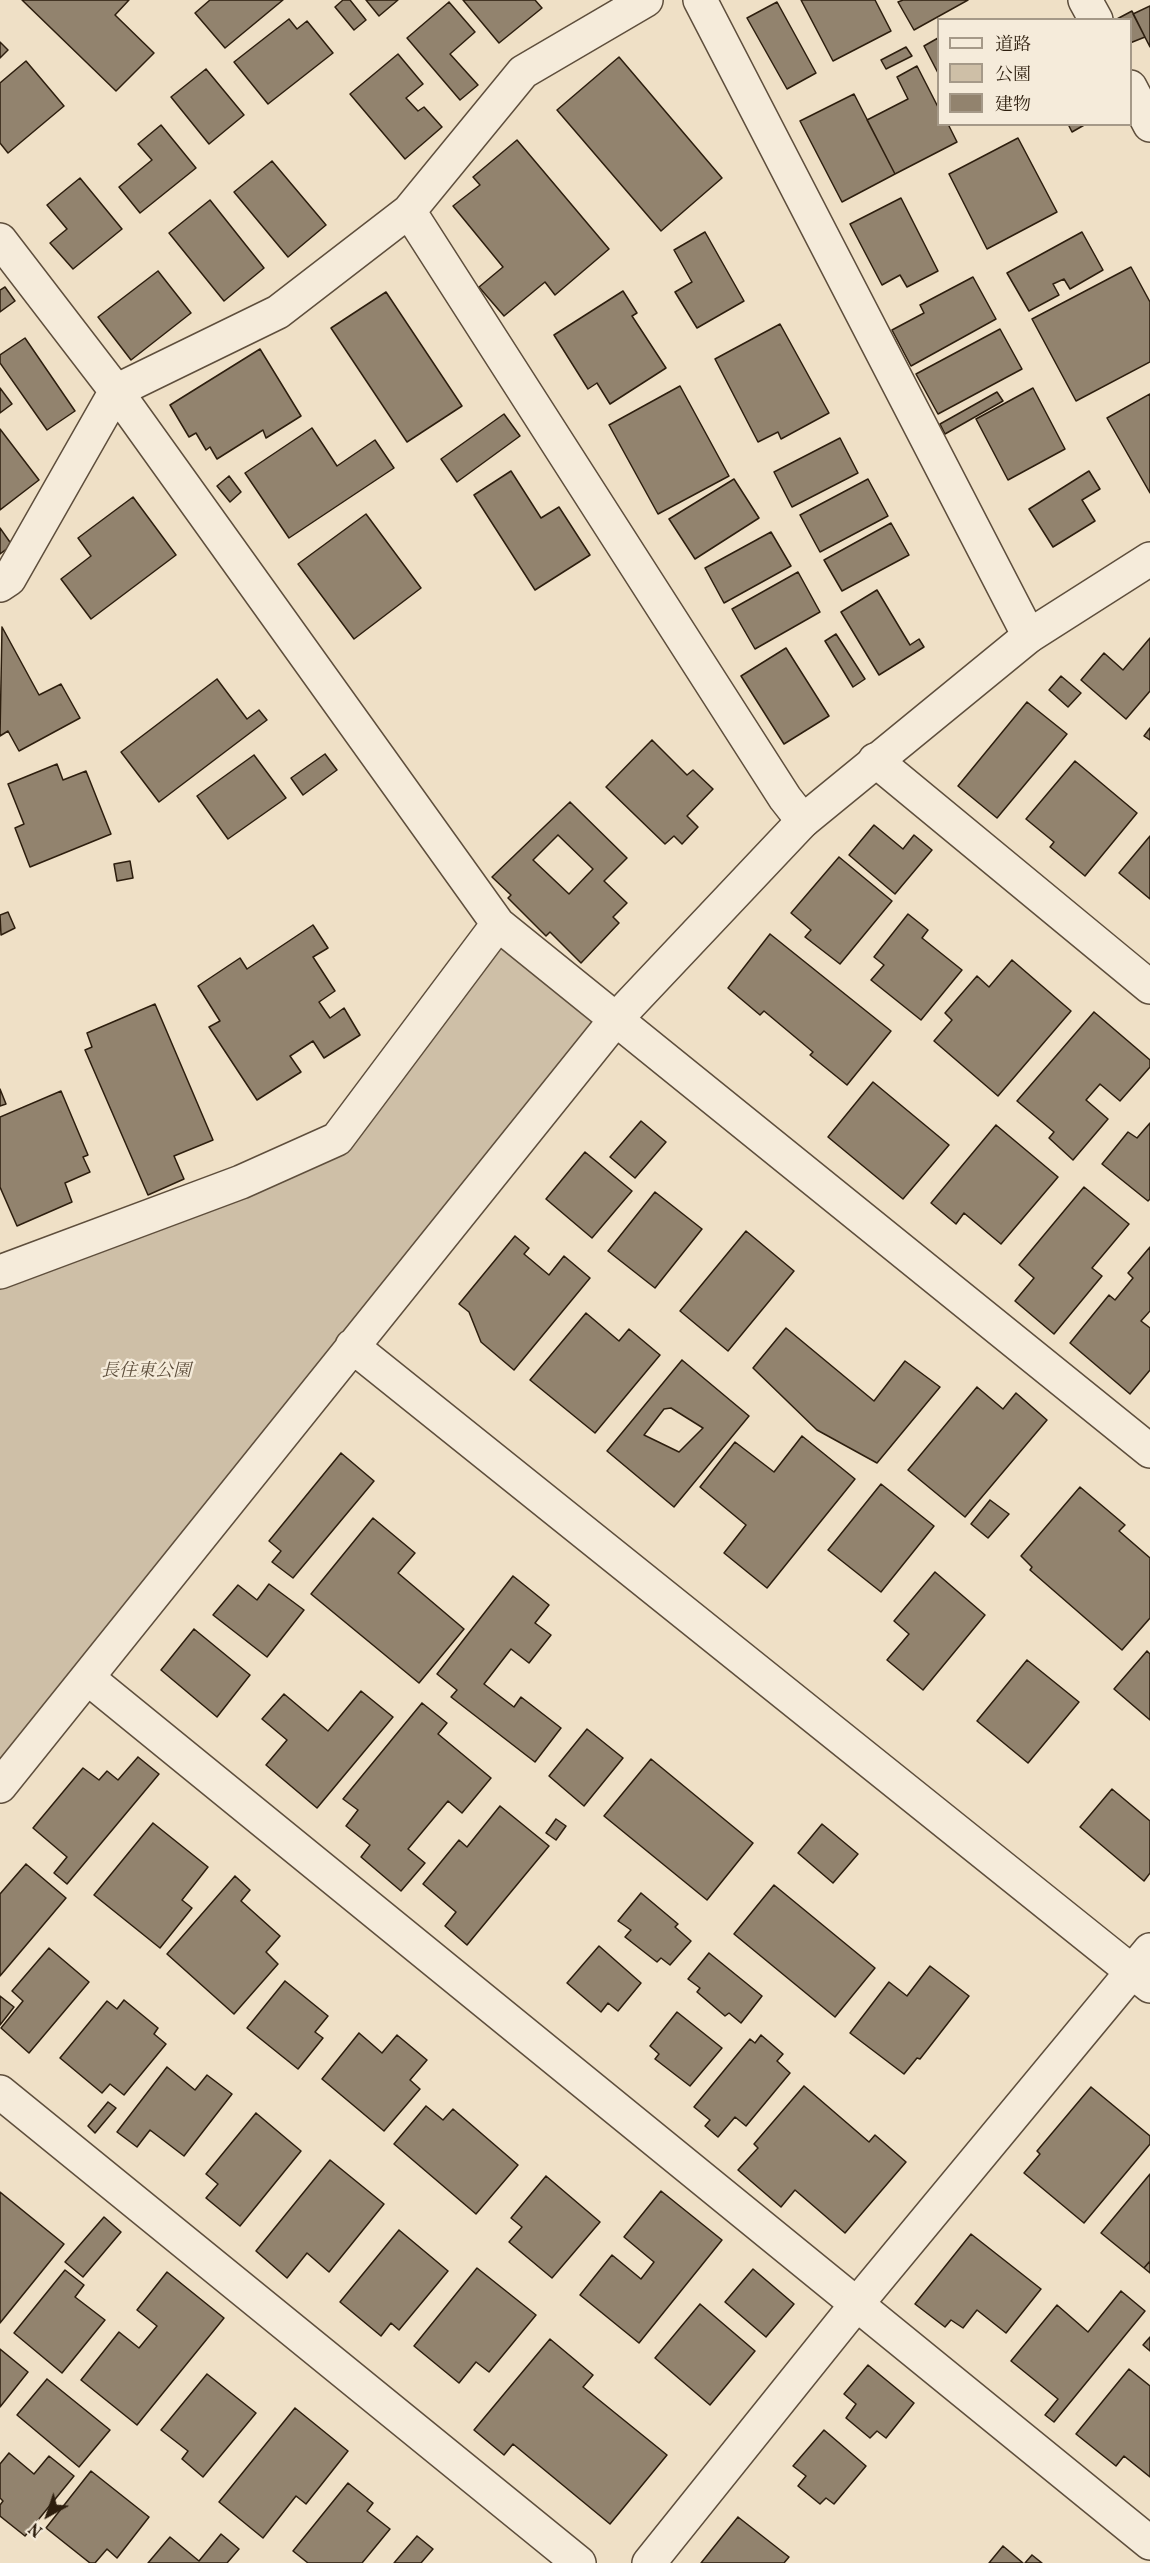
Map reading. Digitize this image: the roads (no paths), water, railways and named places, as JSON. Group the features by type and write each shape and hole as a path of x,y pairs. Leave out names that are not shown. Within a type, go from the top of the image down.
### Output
{"street":[{"path":"0,585 9,579 116,391 279,312 410,211 523,72 646,0"},
{"path":"700,0 1029,636"},
{"path":"1086,0 1095,18"},
{"path":"1132,89 1150,125"},
{"path":"410,211 778,788 803,821"},
{"path":"0,240 116,391 498,924 1150,1451"},
{"path":"0,1786 89,1679 352,1346 616,1019 803,821 1029,636 1150,559"},
{"path":"875,760 1150,987"},
{"path":"0,1272 241,1182 337,1139 498,924"},
{"path":"352,1346 1144,1969 856,2305 650,2563"},
{"path":"89,1679 1150,2543"},
{"path":"0,2092 579,2563"}],"park label":[{"name":"長住東公園","path":"146,1373"}]}
